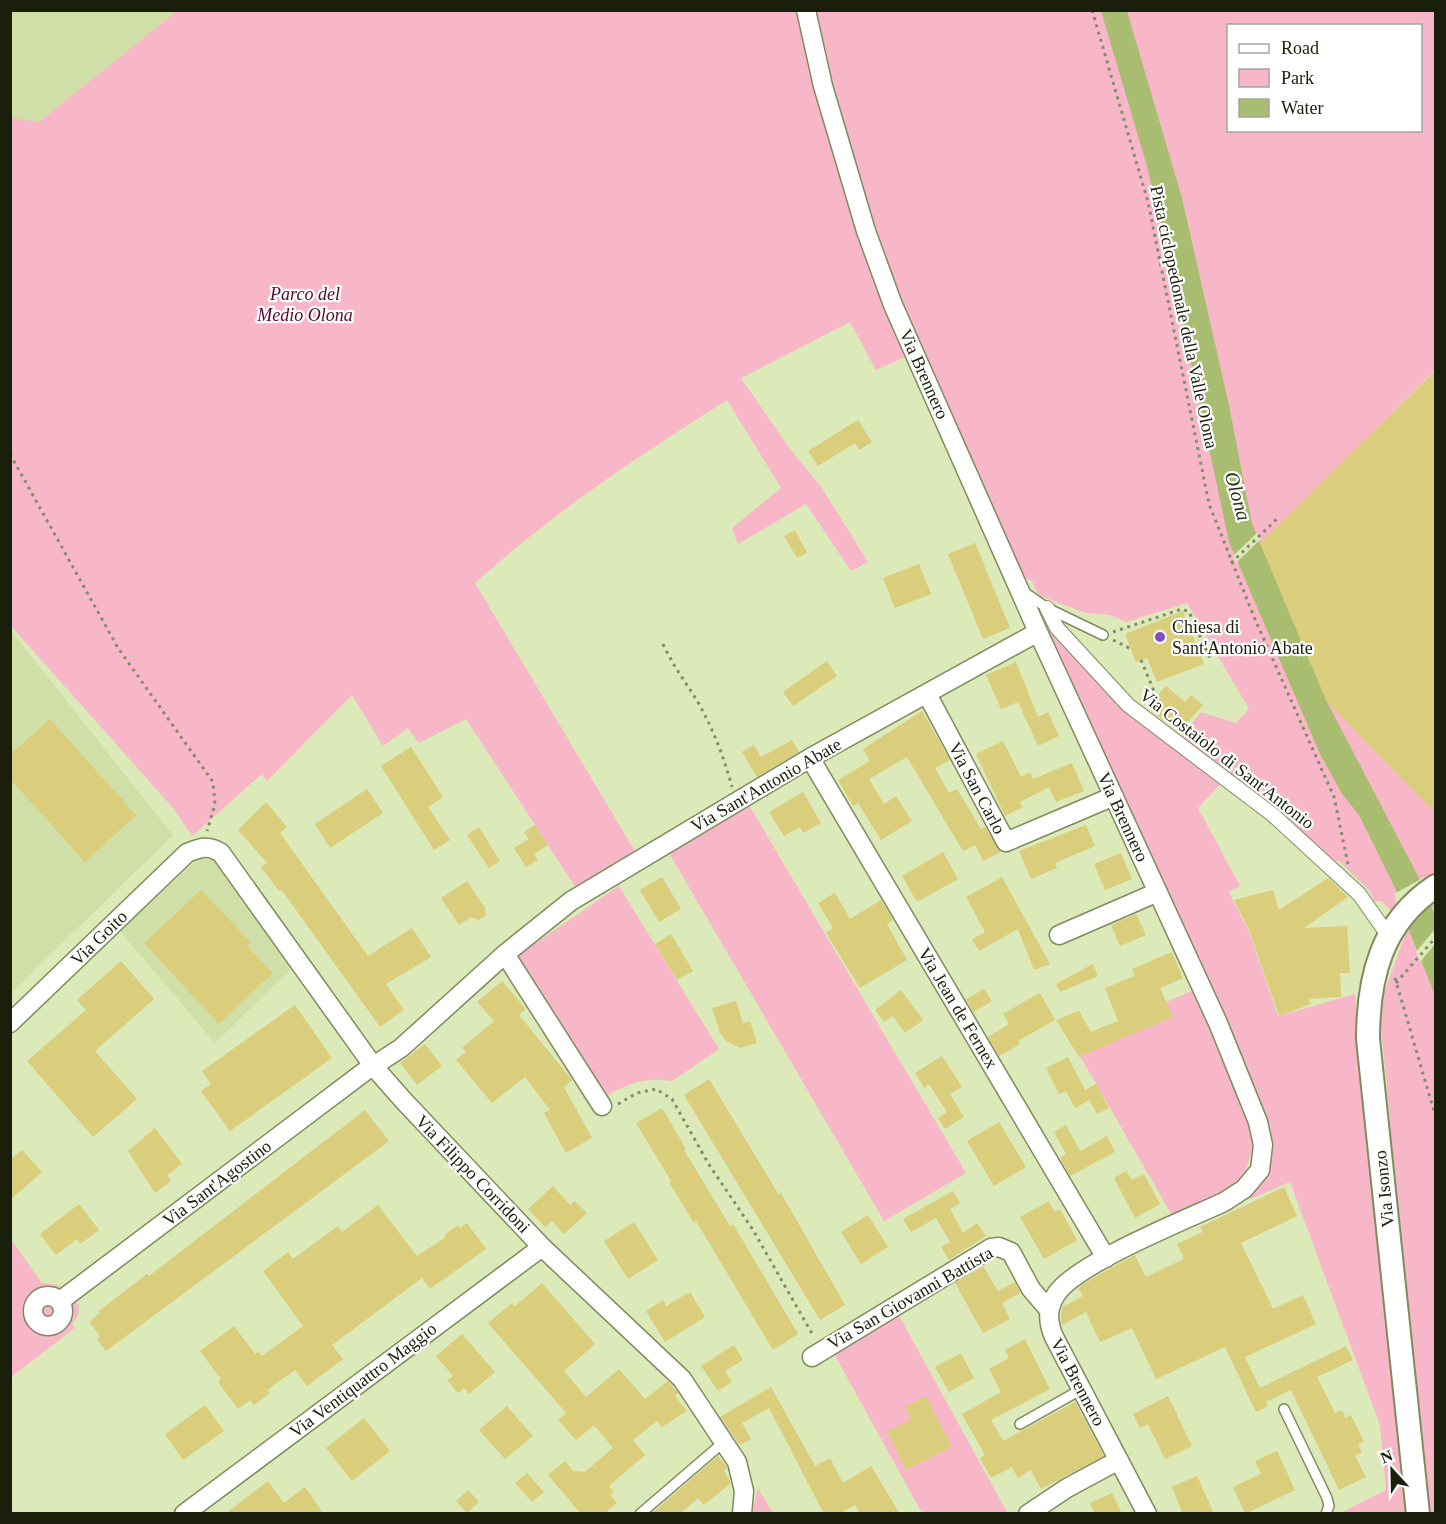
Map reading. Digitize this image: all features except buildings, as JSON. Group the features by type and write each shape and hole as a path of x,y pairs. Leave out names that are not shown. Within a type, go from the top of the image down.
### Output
{"street":[{"name":"Via Brennero","path":"806,10 823,86 866,231 893,304 1038,632 1218,1023 1258,1122 1263,1145 1260,1170 1244,1189 1224,1202 1106,1258 1064,1285 1049,1310 1048,1320 1054,1337 1147,1514"},
{"name":"Via Costaiolo di Sant'Antonio","path":"1047,608 1057,628 1128,705 1273,815 1359,894 1390,933"},
{"name":"Via Sant'Antonio Abate","path":"374,1067 401,1048 505,954 571,901 810,758 1038,632"},
{"name":"Via San Carlo","path":"927,693 1006,842 1114,796"},
{"name":"Via Jean de Fernex","path":"810,758 1106,1258"},
{"name":"Via Filippo Corridoni","path":"195,850 214,848 220,853 374,1067 542,1246 674,1370 725,1441 742,1477 744,1491 742,1514"},
{"name":"Via Goito","path":"10,1023 195,850"},
{"name":"Via Isonzo","path":"1418,1514 1368,1039 1370,990 1377,960 1390,933 1416,901 1436,886"},
{"path":"1059,935 1158,892"},
{"path":"505,954 602,1106"},
{"name":"Via Sant'Agostino","path":"60,1301 374,1067"},
{"name":"Via Ventiquattro Maggio","path":"184,1514 542,1246"},
{"name":"Via San Giovanni Battista","path":"817,1353 982,1253 999,1246 1011,1252 1031,1289 1049,1310"},
{"path":"1028,1514 1119,1460"}],"lane":[{"name":"Via Costaiolo di Sant'Antonio","path":"1020,590 1047,608 1103,636"},
{"path":"1020,1424 1082,1389"},
{"path":"1284,1409 1327,1498 1329,1506 1326,1514"},
{"path":"640,1514 725,1441"}],"path":[{"name":"Pista ciclopedonale della Valle Olona","path":"1092,10 1148,202 1203,479 1213,518 1335,797 1347,862 1359,894"},
{"path":"10,454 118,648 213,782 215,804 195,850"},
{"path":"1233,561 1277,519"},
{"path":"1103,636 1182,609 1189,612 1210,658"},
{"path":"1103,636 1131,649"},
{"path":"663,644 672,664 699,703 721,748 736,802"},
{"path":"1142,660 1154,691"},
{"path":"1396,983 1436,937"},
{"path":"1393,974 1436,1118"},
{"path":"602,1106 610,1108 637,1093 656,1089 672,1099 708,1163 753,1230 817,1353"}],"shaded area":[{"path":"11,11 239,11 11,224"},
{"path":"11,631 173,835 11,993"},
{"path":"202,859 216,860 293,967 215,1043 120,931 194,863"}],"green space":[{"name":"Parco del Medio Olona","path":"177,11 1435,11 1435,370 1391,414 1436,451 1435,1513 1340,1513 1386,1490 1380,1425 1290,1182 1251,1199 1245,1188 1264,1145 1020,590 1097,670 1176,743 1201,712 1236,723 1249,709 1187,603 1126,622 1110,615 1086,613 1038,595 1032,581 1015,573 914,353 876,370 850,322 741,378 790,449 822,488 868,562 851,571 806,504 738,544 732,528 781,488 727,400 566,508 475,583 639,858 576,888 466,719 419,743 408,728 383,746 352,695 267,781 262,774 192,836 173,808 11,626 10,118 39,122","holes":["1227,777 1332,861 1339,861 1370,891 1374,901 1381,901 1408,927 1379,1007 1390,1120 1369,1130 1355,994 1278,1016 1249,932 1229,892 1240,886 1198,808"]},
{"path":"749,805 966,1173 884,1221 669,853"},
{"path":"619,886 719,1049 672,1081 638,1082 607,1095 518,955"},
{"path":"1192,991 1243,1104 1252,1133 1252,1151 1245,1171 1234,1185 1224,1193 1173,1217 1080,1056 1172,1017 1166,1002"},
{"path":"11,1239 42,1283 59,1285 79,1306 78,1315 72,1324 75,1328 11,1377"},
{"path":"897,1312 1007,1512 1004,1514 922,1513 833,1352"},
{"path":"758,1488 773,1513 752,1513"}],"water":[{"name":"Olona","path":"1101,11 1127,11 1182,198 1229,405 1252,524 1327,702 1418,876 1435,915 1435,995 1410,933 1397,892 1359,815 1342,794 1320,754 1229,542 1162,227 1146,163"}],"pier":[{"path":"1257,533 1261,539 1236,563 1233,556"},
{"path":"1423,878 1433,901 1406,932 1394,894"},
{"path":"1435,929 1435,944 1420,962 1416,952"}],"place":[{"name":"Chiesa di Sant'Antonio Abate","path":"1160,637"}]}
